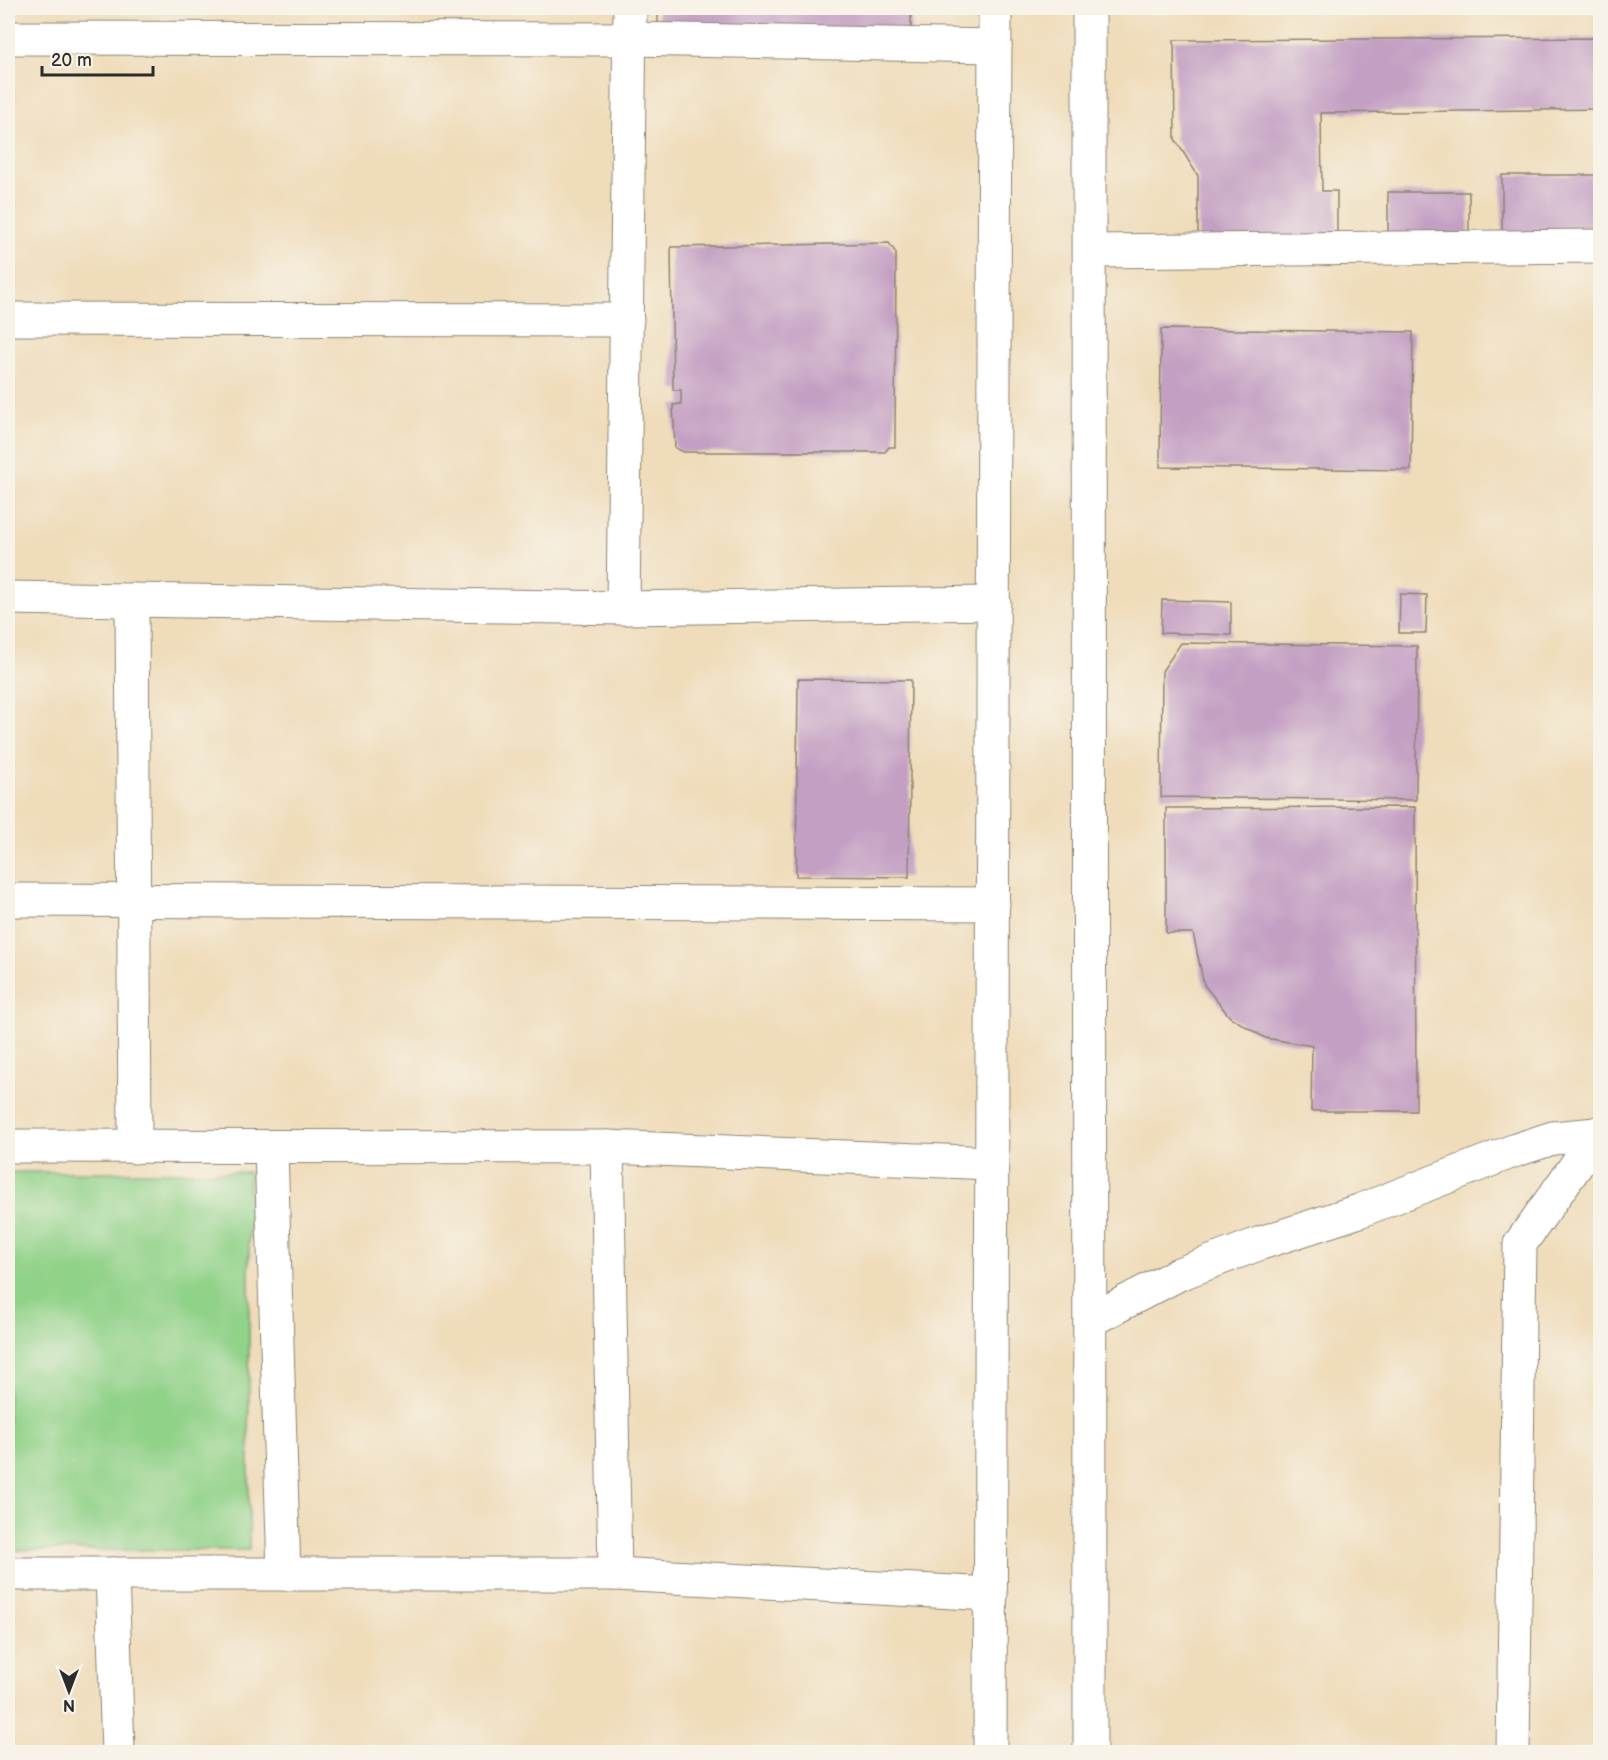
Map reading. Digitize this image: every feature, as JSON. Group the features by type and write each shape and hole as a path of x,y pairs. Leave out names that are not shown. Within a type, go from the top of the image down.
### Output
{"street":[{"path":"990,1752 995,8"},
{"path":"1089,8 1090,1752"},
{"path":"8,38 630,23 995,46"},
{"path":"622,608 630,23"},
{"path":"1090,251 1600,246"},
{"path":"8,319 627,320"},
{"path":"8,598 622,608 994,603"},
{"path":"132,600 136,901 135,1147"},
{"path":"8,900 993,904"},
{"path":"1090,1320 1179,1274 1359,1211 1516,1150 1552,1138 1598,1133"},
{"path":"1513,1752 1520,1244 1598,1133"},
{"path":"8,1146 607,1147 992,1163"},
{"path":"607,1147 615,1574"},
{"path":"271,1148 284,1574"},
{"path":"8,1574 615,1574 991,1594"},
{"path":"112,1574 118,1752"}],"green space":[{"path":"8,1172 249,1172 249,1550 8,1550"}],"building":[{"path":"658,8 911,8 911,36 658,37"},
{"path":"1600,38 1600,109 1321,113 1322,191 1337,191 1337,243 1198,245 1198,176 1175,139 1174,40"},
{"path":"1502,175 1600,175 1600,236 1502,237"},
{"path":"1388,192 1469,192 1469,236 1388,237"},
{"path":"889,243 896,253 895,447 889,447 885,452 684,452 675,448 673,405 681,404 681,390 673,390 671,247"},
{"path":"1161,329 1413,332 1411,470 1160,467"},
{"path":"1400,594 1427,595 1426,633 1399,633"},
{"path":"1162,600 1231,602 1231,635 1161,633"},
{"path":"1181,643 1417,646 1416,800 1161,797 1162,671"},
{"path":"798,679 911,680 909,877 796,876"},
{"path":"1415,807 1416,1111 1311,1111 1312,1046 1265,1038 1230,1017 1204,985 1193,933 1166,933 1166,808"}]}
